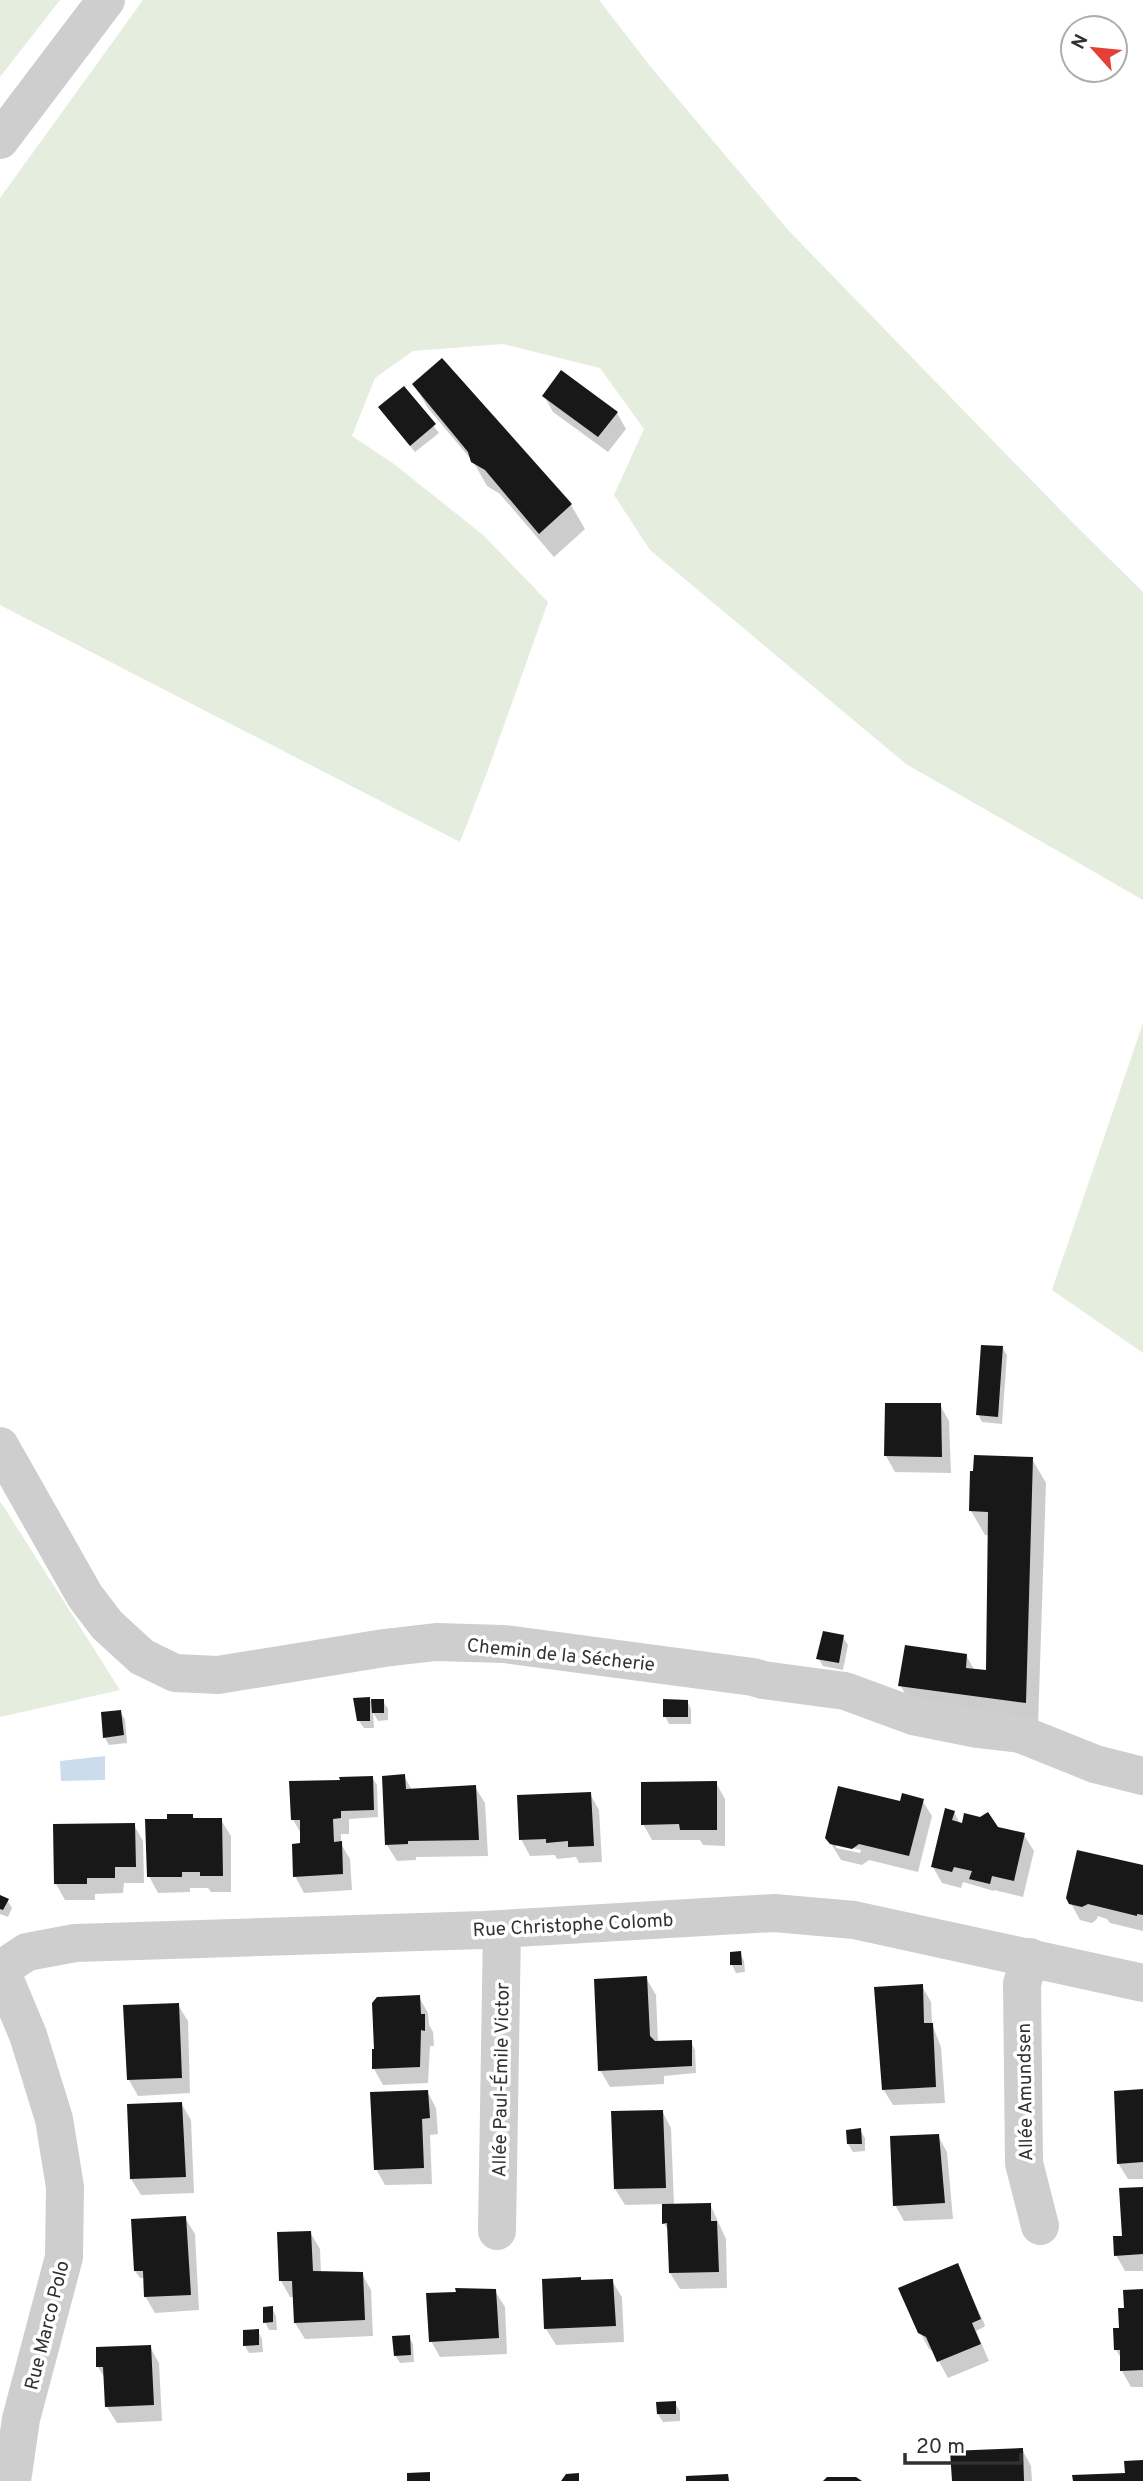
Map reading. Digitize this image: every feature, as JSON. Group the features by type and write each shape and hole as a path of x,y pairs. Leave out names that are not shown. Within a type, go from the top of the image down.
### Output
{"street":[{"path":"0,140 106,0"},
{"name":"Chemin de la Sécherie","path":"0,1446 85,1596 107,1625 142,1657 175,1673 218,1675 436,1642 505,1644 845,1691 913,1716 1020,1734 1095,1765 1143,1776"},
{"name":"Rue Christophe Colomb","path":"1,1968 27,1952 75,1943 502,1929 774,1913 854,1920 1143,1983"},
{"name":"Allée Paul-Émile Victor","path":"497,2231 502,1929"},
{"name":"Allée Amundsen","path":"1030,1957 1022,1984 1024,2163 1040,2226"},
{"name":"Rue Marco Polo","path":"1,1968 28,2035 54,2119 65,2187 64,2257 21,2419 12,2481"}],"shaded area":[{"path":"0,0 60,0 0,77"},
{"path":"143,0 599,0 650,66 789,231 1143,592 1143,900 906,764 650,550 614,495 644,429 600,368 503,344 413,351 375,378 352,436 394,464 483,535 548,602 460,842 0,605 0,198"},
{"path":"1143,1023 1143,1353 1052,1290"},
{"path":"0,1502 2,1504 120,1690 0,1717"}],"water":[{"path":"105,1756 105,1780 61,1781 60,1761"}],"building":[{"path":"442,358 572,504 539,534 485,470 471,462 468,452 412,384"},
{"path":"561,370 618,412 598,437 542,396"},
{"path":"404,386 436,424 410,446 378,407"},
{"path":"981,1345 1003,1346 998,1417 976,1415"},
{"path":"885,1403 941,1403 942,1457 884,1456"},
{"path":"974,1455 1033,1457 1026,1703 898,1686 905,1645 967,1654 966,1668 986,1670 988,1512 969,1511 970,1471 973,1471"},
{"path":"823,1631 844,1635 839,1663 816,1659"},
{"path":"370,1697 370,1721 357,1721 353,1698"},
{"path":"371,1699 384,1699 384,1713 372,1713"},
{"path":"663,1699 688,1700 688,1717 663,1717"},
{"path":"121,1710 124,1735 103,1738 101,1712"},
{"path":"405,1774 406,1789 476,1785 479,1840 408,1841 408,1844 385,1845 382,1776"},
{"path":"373,1776 374,1810 341,1811 341,1818 333,1819 334,1842 342,1841 343,1874 293,1877 292,1844 300,1843 300,1820 291,1820 289,1781"},
{"path":"717,1781 717,1830 680,1830 679,1824 641,1825 641,1782"},
{"path":"838,1786 900,1801 902,1793 924,1799 909,1856 859,1844 852,1849 830,1844 825,1838"},
{"path":"591,1792 594,1846 568,1847 568,1841 546,1843 546,1839 519,1840 517,1795"},
{"path":"945,1808 955,1811 952,1820 962,1823 964,1813 980,1817 988,1812 998,1827 1025,1833 1014,1881 992,1876 990,1884 969,1879 972,1871 954,1867 952,1872 931,1867"},
{"path":"167,1814 193,1814 193,1818 222,1818 223,1876 200,1876 200,1872 182,1872 182,1877 147,1877 145,1819 167,1819"},
{"path":"135,1823 136,1867 115,1867 115,1878 87,1878 87,1884 54,1884 53,1824"},
{"path":"1077,1850 1143,1865 1143,1915 1137,1916 1088,1904 1082,1907 1069,1904 1066,1898"},
{"path":"0,1895 9,1899 3,1910 0,1909"},
{"path":"741,1951 742,1965 730,1965 730,1952"},
{"path":"647,1976 650,2036 655,2041 692,2040 692,2066 598,2071 594,1979"},
{"path":"923,1984 924,2023 933,2023 936,2087 882,2090 874,1987"},
{"path":"420,1995 421,2014 425,2014 425,2031 421,2030 420,2067 372,2069 372,2003 377,1997"},
{"path":"179,2003 182,2078 127,2080 123,2005"},
{"path":"1143,2089 1143,2162 1117,2164 1114,2091"},
{"path":"428,2090 430,2118 422,2119 424,2168 374,2170 370,2092"},
{"path":"182,2102 186,2177 130,2179 127,2104"},
{"path":"663,2110 666,2188 614,2189 611,2111"},
{"path":"861,2128 862,2144 847,2144 846,2130"},
{"path":"939,2134 945,2203 893,2206 890,2136"},
{"path":"1143,2187 1143,2254 1114,2256 1113,2236 1122,2236 1119,2188"},
{"path":"711,2203 711,2221 717,2221 719,2272 669,2273 667,2223 662,2224 662,2204"},
{"path":"186,2216 191,2295 144,2297 143,2271 134,2271 131,2219"},
{"path":"311,2231 313,2271 363,2272 365,2320 294,2323 292,2281 279,2281 277,2232"},
{"path":"958,2263 981,2319 972,2323 981,2344 937,2362 926,2337 918,2333 898,2288"},
{"path":"581,2277 581,2280 613,2279 616,2326 544,2329 542,2279"},
{"path":"455,2288 496,2289 499,2338 429,2342 426,2293 456,2292"},
{"path":"1143,2289 1143,2370 1120,2371 1120,2350 1114,2350 1113,2328 1119,2328 1118,2308 1124,2308 1123,2290"},
{"path":"273,2306 273,2322 263,2323 263,2307"},
{"path":"259,2329 259,2345 243,2346 243,2330"},
{"path":"410,2335 411,2355 394,2356 392,2336"},
{"path":"151,2345 154,2405 105,2407 103,2367 96,2367 96,2347"},
{"path":"676,2401 676,2414 657,2414 656,2402"},
{"path":"1023,2448 1024,2481 952,2481 950,2451"},
{"path":"1143,2460 1143,2481 1073,2481 1072,2475 1125,2473 1124,2461"},
{"path":"430,2472 430,2481 407,2481 407,2473"},
{"path":"579,2473 579,2481 561,2481 566,2474"},
{"path":"728,2474 729,2481 686,2481 686,2476"},
{"path":"827,2477 856,2477 862,2481 823,2481"}]}
